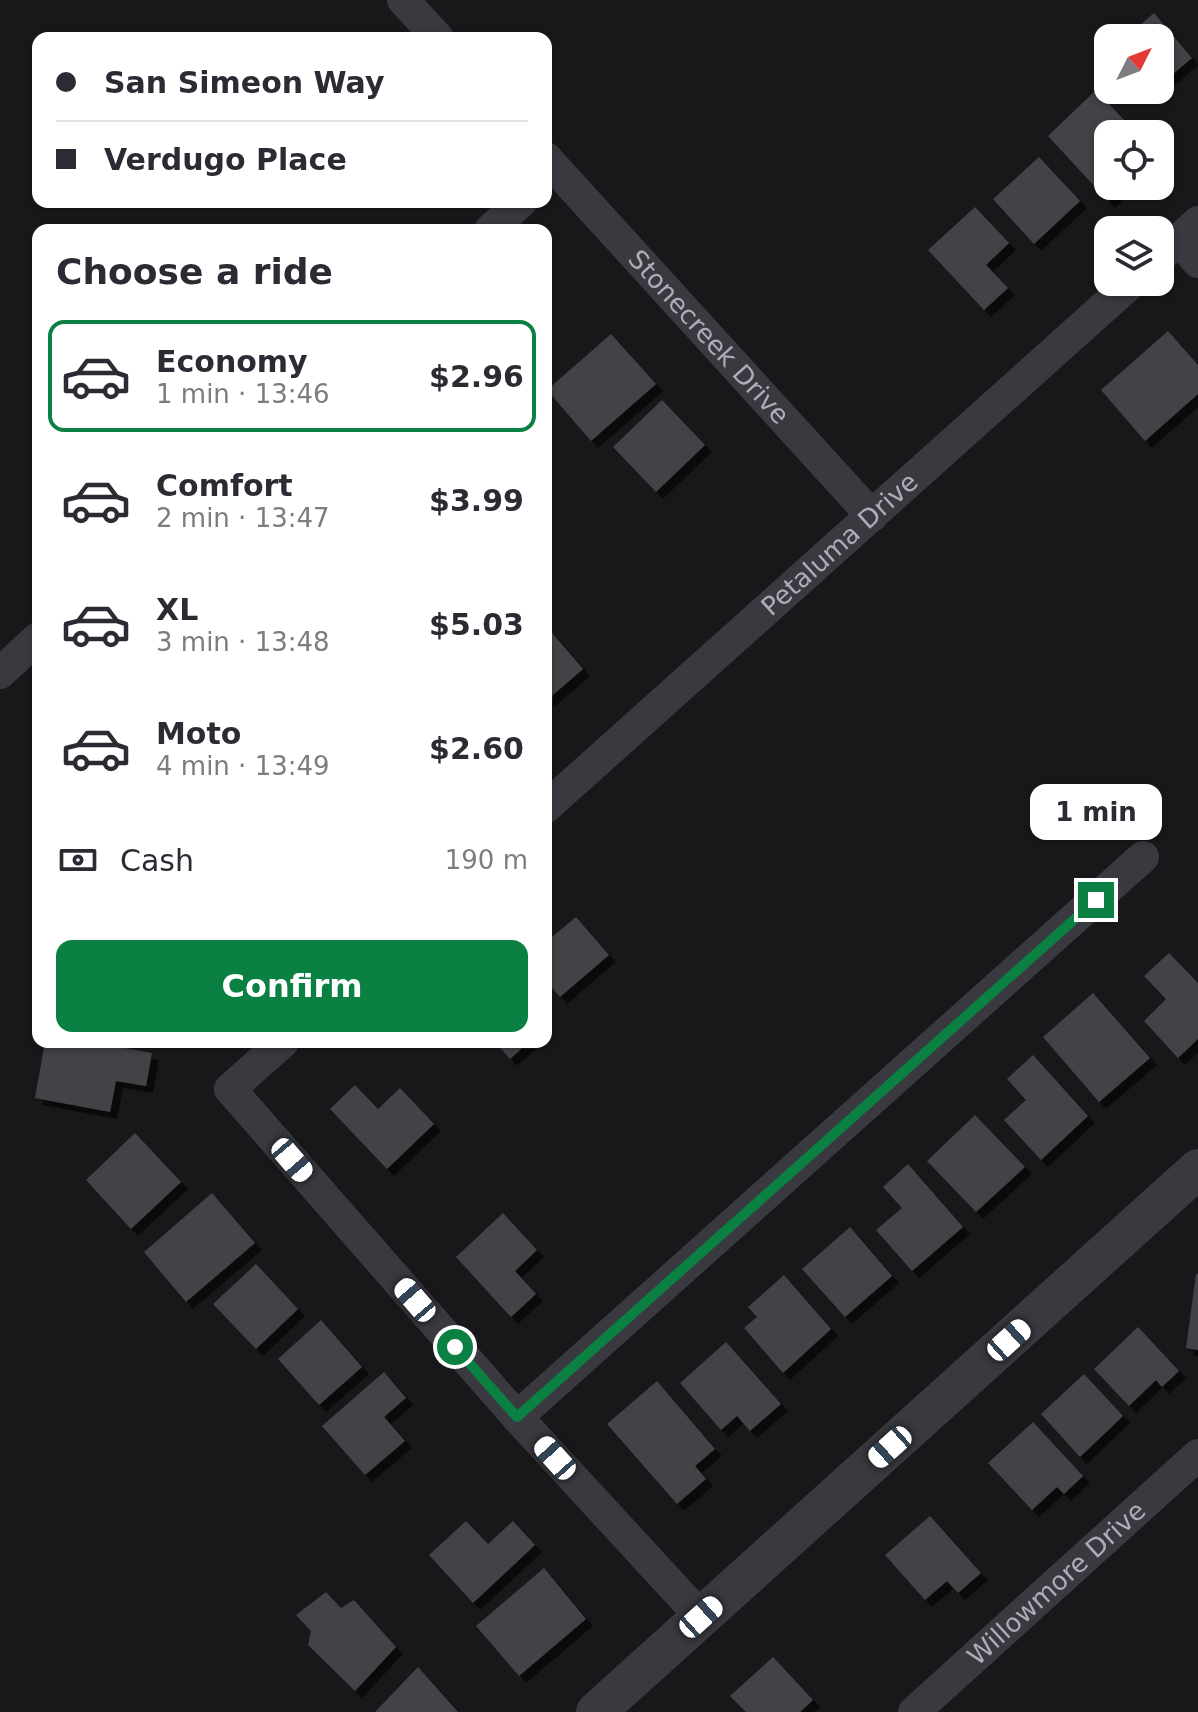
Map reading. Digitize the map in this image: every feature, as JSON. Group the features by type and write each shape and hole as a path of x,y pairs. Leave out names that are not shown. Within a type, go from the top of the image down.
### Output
{"street":[{"path":"403,0 432,32"},
{"name":"Stonecreek Drive","path":"552,171 872,516"},
{"path":"497,224 514,208"},
{"name":"Petaluma Drive","path":"552,802 1116,296"},
{"path":"0,673 32,644"},
{"path":"517,1417 1143,857"},
{"path":"276,1048 230,1089 517,1417 701,1617"},
{"path":"596,1712 1198,1169"},
{"name":"Willowmore Drive","path":"914,1712 1198,1455"}],"building":[{"path":"1154,13 1163,24 1141,24"},
{"path":"1174,37 1192,58 1174,73"},
{"path":"1094,92 1094,104 1109,104 1124,120 1094,120 1094,186 1048,136"},
{"path":"1039,157 1080,201 1034,244 993,199"},
{"path":"975,207 1009,243 986,265 1008,288 984,310 928,250"},
{"path":"1168,331 1198,365 1198,394 1145,441 1101,390"},
{"path":"611,334 656,384 591,441 552,396 552,386"},
{"path":"662,400 705,445 656,492 613,447"},
{"path":"552,633 583,669 552,696"},
{"path":"576,917 609,955 560,997 552,988 552,937"},
{"path":"1169,953 1198,983 1198,1039 1178,1058 1144,1021 1166,999 1144,976"},
{"path":"1093,993 1150,1058 1099,1102 1043,1037"},
{"path":"44,1048 125,1048 152,1053 146,1086 116,1081 110,1112 35,1098"},
{"path":"500,1048 522,1048 510,1059"},
{"path":"1033,1055 1088,1116 1041,1160 1004,1120 1026,1100 1007,1079"},
{"path":"355,1085 378,1109 400,1088 434,1124 387,1169 330,1109"},
{"path":"975,1115 1025,1167 976,1212 927,1161"},
{"path":"135,1133 181,1182 131,1229 86,1180"},
{"path":"908,1164 963,1227 912,1271 876,1230 902,1208 883,1187"},
{"path":"212,1193 255,1243 186,1302 144,1252"},
{"path":"503,1213 537,1250 515,1271 536,1294 511,1317 456,1257"},
{"path":"850,1227 892,1276 845,1317 802,1269"},
{"path":"256,1264 298,1309 256,1349 213,1304"},
{"path":"1198,1274 1198,1350 1186,1348"},
{"path":"784,1275 831,1329 783,1373 744,1328 757,1317 748,1307"},
{"path":"321,1320 362,1367 319,1405 278,1359"},
{"path":"1138,1327 1179,1371 1162,1387 1156,1380 1129,1406 1094,1369"},
{"path":"726,1342 781,1404 750,1431 737,1416 721,1430 680,1383"},
{"path":"384,1372 406,1398 384,1417 405,1441 365,1475 322,1426"},
{"path":"1084,1374 1123,1416 1080,1457 1041,1414"},
{"path":"657,1381 715,1449 695,1466 706,1479 677,1504 607,1424"},
{"path":"1033,1422 1083,1476 1064,1494 1057,1487 1032,1510 988,1463"},
{"path":"930,1516 981,1573 958,1593 947,1581 925,1600 885,1555"},
{"path":"466,1521 488,1544 513,1521 535,1545 473,1603 429,1555"},
{"path":"544,1568 586,1619 519,1676 476,1626"},
{"path":"326,1592 341,1608 354,1600 396,1647 355,1691 308,1645 311,1631 296,1615"},
{"path":"773,1657 813,1700 800,1712 746,1712 730,1696"},
{"path":"418,1667 458,1712 375,1712"}],"route":[{"path":"455,1347 517,1417 1096,900"}]}
